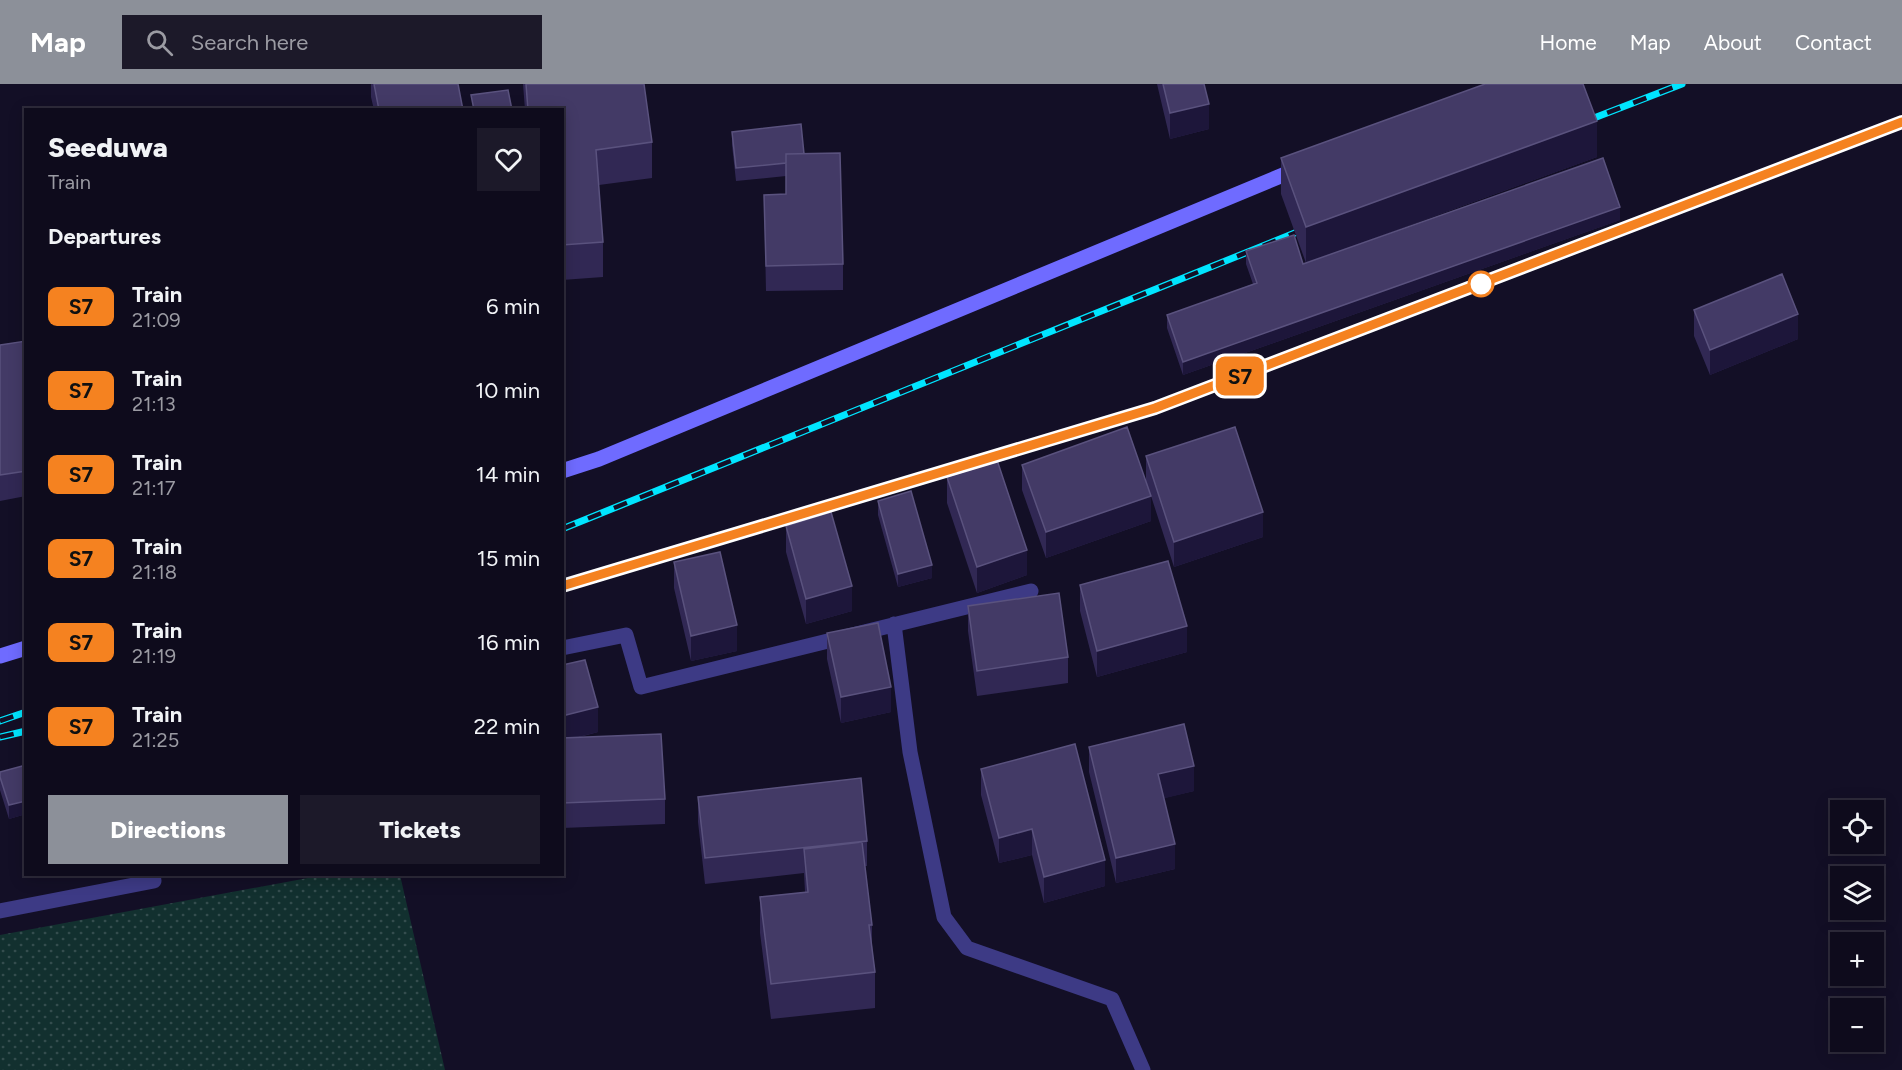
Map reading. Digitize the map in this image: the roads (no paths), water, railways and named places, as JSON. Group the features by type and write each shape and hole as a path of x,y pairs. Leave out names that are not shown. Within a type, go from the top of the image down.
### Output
{"street":[{"path":"564,470 598,459 1315,162"},
{"path":"564,648 627,635 641,687 1031,591"},
{"path":"894,624 910,752 944,917 967,948 1112,999 1143,1070"},
{"path":"0,656 24,649"},
{"path":"0,910 154,881 153,876"}],"railway":[{"path":"1581,123 1682,84"},
{"path":"564,585 1155,408 1902,122"},
{"path":"564,528 1312,226"},
{"path":"0,721 24,713"},
{"path":"0,737 24,731"}],"train":[{"name":"S7","path":"564,585 1155,408 1902,122"}]}
